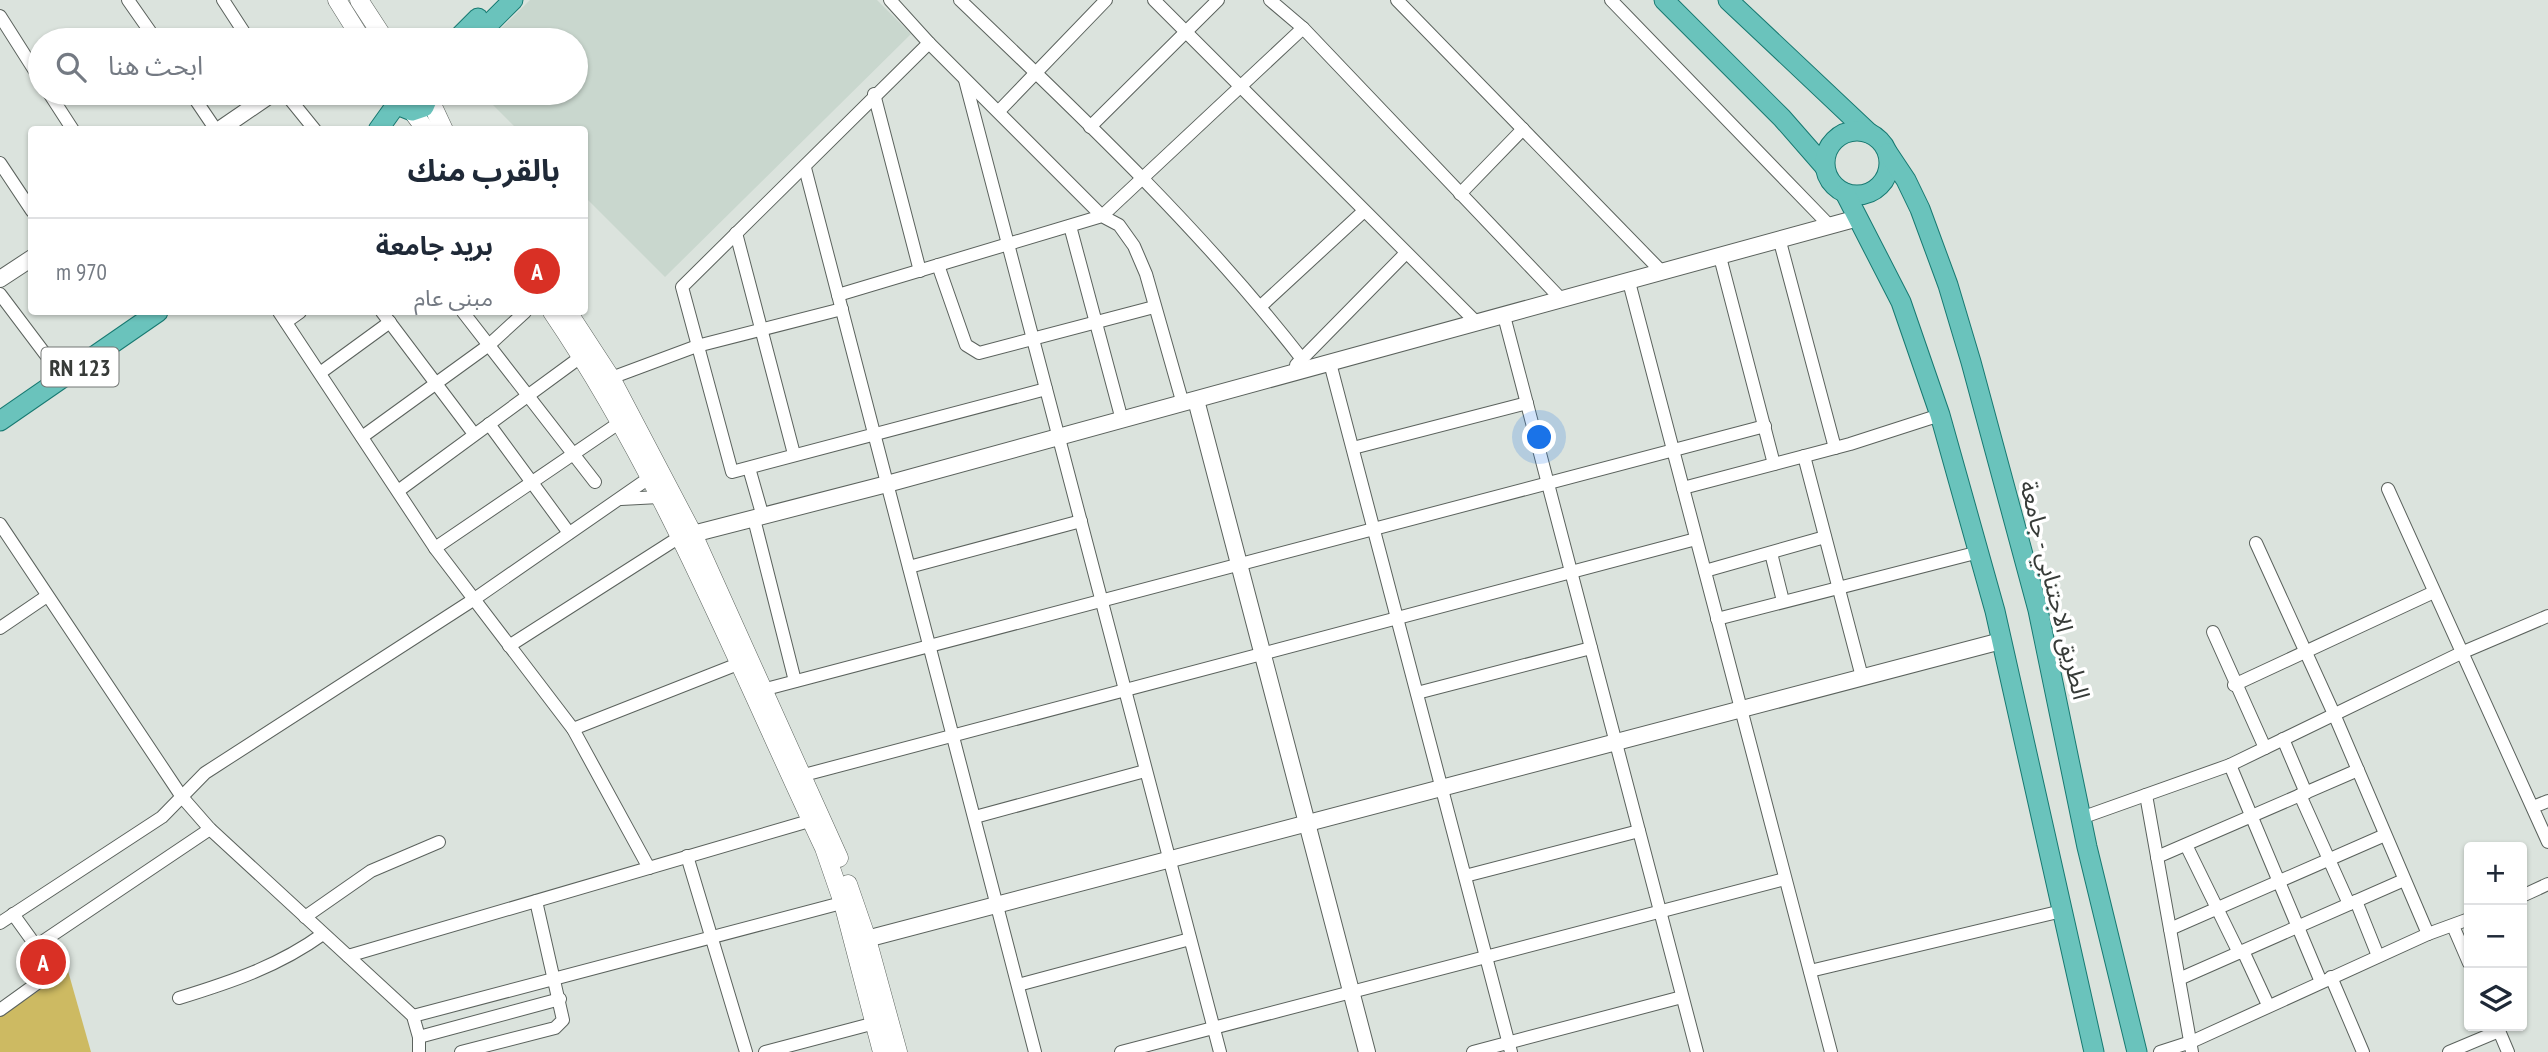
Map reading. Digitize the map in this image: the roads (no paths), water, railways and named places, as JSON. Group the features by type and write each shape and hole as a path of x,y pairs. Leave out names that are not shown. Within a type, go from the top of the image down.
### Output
{"main road":[{"path":"337,0 351,28"},
{"path":"359,0 376,28"},
{"path":"468,28 496,0"},
{"path":"485,28 513,0"},
{"path":"1664,0 1782,118 1824,166 1835,187 1845,194 1857,196 1879,187 1886,177 1888,153 1881,141 1868,133 1728,0"},
{"path":"382,126 402,105"},
{"path":"394,126 403,105"},
{"path":"404,105 422,126"},
{"path":"434,105 442,126"},
{"path":"1824,166 1826,153 1832,142 1843,134 1868,133"},
{"name":"الطريق الاجتنابي - جامعة","path":"1888,153 1914,194 1960,323 2038,610 2081,818 2137,1052"},
{"path":"1845,194 1900,302 1940,415 2001,641 2094,1052"},
{"name":"RN 123","path":"0,421 64,379 152,315"},
{"path":"554,315 582,356 619,423 655,475 659,496 686,536 738,664 817,819"},
{"path":"570,315 611,378 655,475 765,689 804,775 898,1052"},
{"path":"860,941 883,1052"}],"street":[{"path":"128,0 148,28"},
{"path":"223,0 241,28"},
{"path":"890,0 965,80 1102,216 1119,225 1134,246 1189,402 1239,564 1367,1052"},
{"path":"960,0 1140,178 1261,306 1302,359"},
{"path":"999,111 1034,71 1106,0"},
{"path":"1154,0 1477,323"},
{"path":"1090,127 1218,0"},
{"path":"1271,0 1303,28 1562,300"},
{"path":"1398,0 1662,272"},
{"path":"1611,0 1830,226"},
{"path":"0,16 28,60"},
{"path":"368,28 373,24"},
{"path":"838,295 1102,216 1303,28"},
{"path":"929,43 874,94 805,168 682,287 732,472 874,432 1046,389"},
{"path":"965,80 1220,1052"},
{"path":"874,94 920,271"},
{"path":"57,105 70,126"},
{"path":"200,105 215,126"},
{"path":"224,126 255,105"},
{"path":"295,105 312,126"},
{"path":"1460,194 1523,129"},
{"path":"0,163 28,205"},
{"path":"805,168 1035,1052"},
{"path":"1261,306 1364,211"},
{"path":"509,646 686,536 1059,438 1858,218"},
{"path":"1070,226 1122,420"},
{"path":"736,233 794,454"},
{"path":"1779,238 1835,448"},
{"path":"1286,375 1406,253"},
{"path":"1720,257 1774,464"},
{"path":"0,279 28,261"},
{"path":"938,265 961,334 971,351 979,353 1154,307"},
{"path":"1629,282 1830,1050 1816,1052"},
{"path":"0,294 64,379"},
{"path":"611,378 697,346 842,309"},
{"path":"465,315 595,482"},
{"path":"362,437 489,345 522,315"},
{"path":"1504,316 1697,1052"},
{"path":"282,317 435,548 573,729 649,868"},
{"path":"320,373 386,317 474,434"},
{"path":"398,491 582,356"},
{"path":"1330,363 1510,1047"},
{"path":"1353,448 1527,403"},
{"path":"1683,488 1835,448 1940,415"},
{"path":"435,548 619,423"},
{"path":"489,424 569,533"},
{"path":"765,689 1765,426"},
{"path":"1804,456 1862,677"},
{"path":"749,468 795,681"},
{"path":"0,923 162,817 205,773 473,600 655,475"},
{"path":"2388,489 2548,842"},
{"path":"617,500 659,496"},
{"path":"909,567 1081,522"},
{"path":"2,534 47,596 182,797 210,829 413,1016 419,1037 419,1052"},
{"path":"1705,571 1825,537"},
{"path":"804,775 1696,539"},
{"path":"2256,543 2334,714 2428,934"},
{"path":"1717,619 1979,552"},
{"path":"1771,553 1783,601"},
{"path":"2234,685 2434,592"},
{"path":"0,628 47,596"},
{"path":"2081,818 2230,765 2461,653 2548,616"},
{"path":"2213,632 2234,685 2265,748"},
{"path":"860,941 2001,641"},
{"path":"1417,693 1591,648"},
{"path":"573,729 738,664"},
{"path":"2283,739 2328,860 2378,956"},
{"path":"2230,765 2298,926 2362,1052"},
{"path":"2157,857 2358,770"},
{"path":"975,817 1145,771"},
{"path":"2146,795 2192,1047"},
{"path":"2533,807 2548,801"},
{"path":"348,956 817,819"},
{"path":"36,946 210,829"},
{"path":"1465,876 1639,831"},
{"path":"2170,929 2385,835"},
{"path":"305,917 363,875 439,842"},
{"path":"2186,845 2268,1005"},
{"path":"687,856 746,1052"},
{"path":"1121,1052 1785,879"},
{"path":"2179,979 2404,880"},
{"path":"2527,894 2548,884"},
{"path":"467,1051 555,1028 563,1020 556,978 536,901"},
{"path":"413,1016 848,901"},
{"path":"1810,971 2062,911"},
{"path":"0,1010 54,971 13,915"},
{"path":"2160,1052 2192,1047 2268,1005 2428,934 2464,921"},
{"path":"2453,926 2464,951"},
{"path":"179,998 269,967 293,955 323,933"},
{"path":"1018,985 1190,939"},
{"path":"1473,1052 1510,1047 1682,997"},
{"path":"419,1037 560,999"},
{"path":"765,1052 875,1023"},
{"path":"2449,1052 2492,1031"},
{"path":"2499,1031 2508,1052"}],"place":[{"name":"بريد جامعة","path":"43,962"}]}
